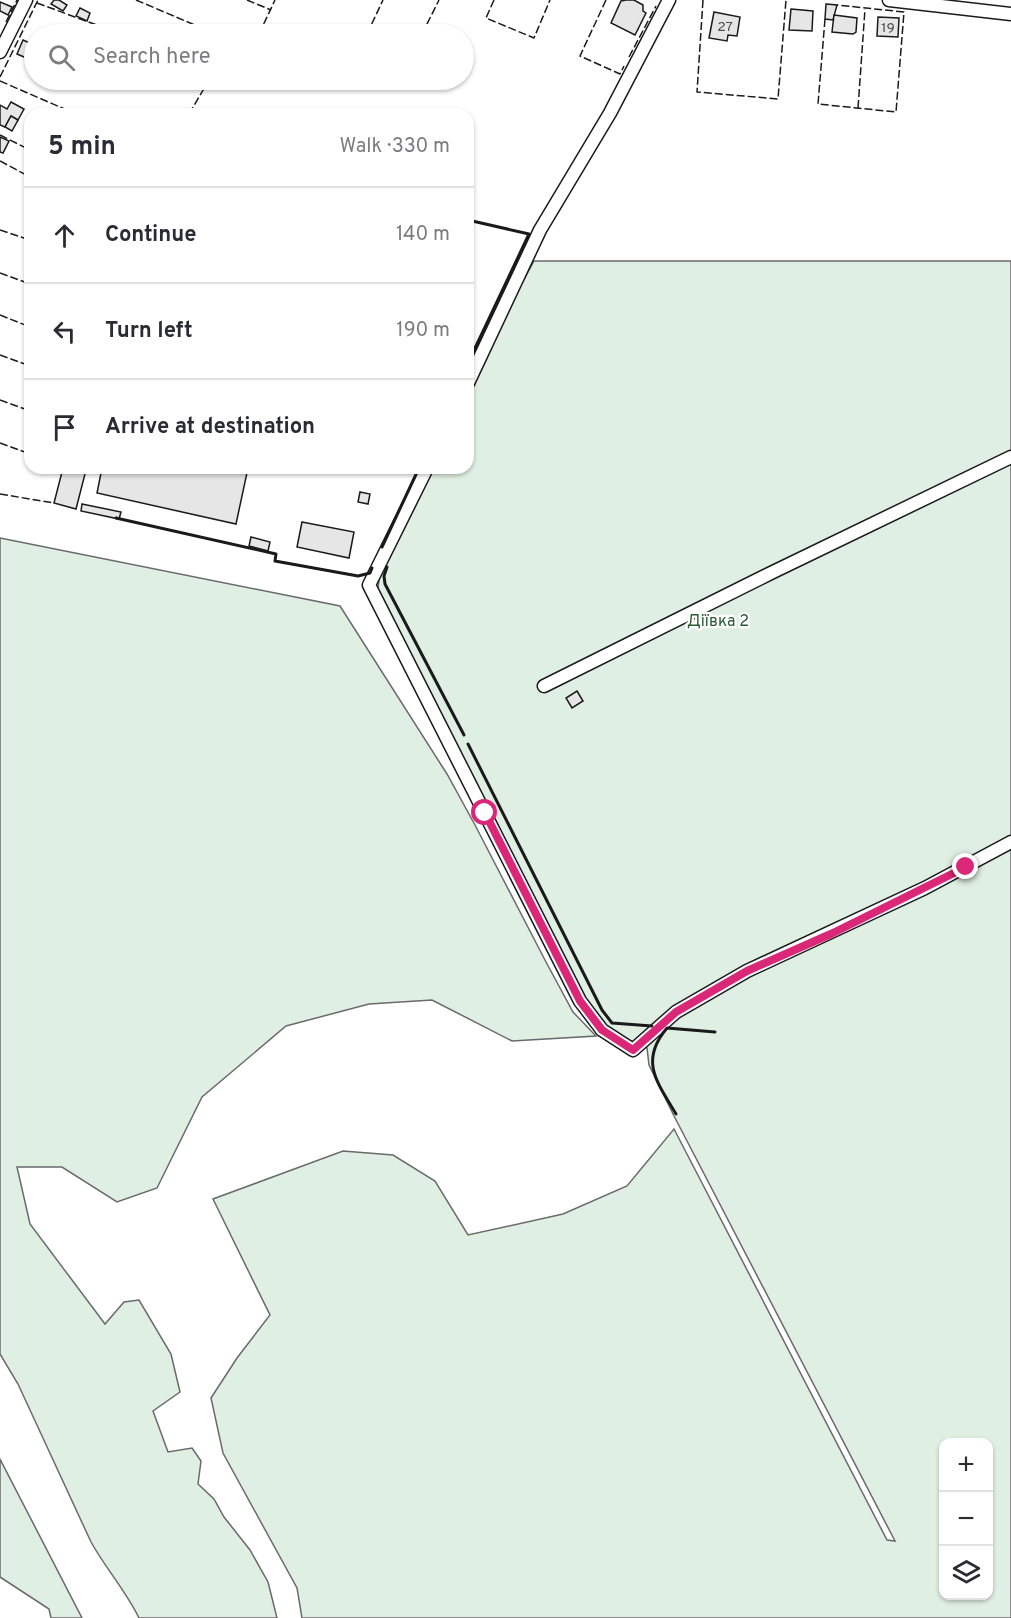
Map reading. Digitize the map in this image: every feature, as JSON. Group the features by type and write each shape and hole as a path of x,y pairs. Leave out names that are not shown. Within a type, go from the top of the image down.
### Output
{"street":[{"path":"0,52 26,0"},
{"path":"474,370 540,230 610,113 669,0"},
{"path":"889,0 1011,14"},
{"path":"544,686 792,562 1011,457"},
{"path":"424,474 369,585 580,1001 602,1030 617,1040 633,1050 676,1012 747,971 925,888 1011,842"}],"green space":[{"name":"Діївка 2","path":"534,261 1011,261 1011,1618 302,1618 297,1588 223,1453 211,1398 237,1358 270,1315 213,1199 343,1151 393,1155 435,1181 468,1235 563,1214 627,1186 674,1129 887,1540 895,1541 674,1116 649,1065 647,1048 613,1033 585,999 377,594 381,567 426,474 474,474 474,374"},
{"path":"0,538 340,606 447,774 573,1012 596,1036 512,1041 432,1000 369,1004 286,1026 202,1097 157,1188 117,1202 62,1167 17,1167 30,1224 105,1324 124,1302 139,1300 171,1354 180,1392 153,1411 168,1452 192,1448 201,1461 198,1484 214,1499 224,1517 250,1550 268,1582 277,1618 139,1618 91,1542 18,1384 0,1354"},
{"path":"0,1459 82,1618 51,1618 49,1609 0,1577"}],"building":[{"path":"54,0 67,5 63,11 51,4"},
{"path":"634,0 643,5 643,11 646,13 635,35 611,23 621,1"},
{"path":"0,2 12,7 8,15 0,11"},
{"path":"826,4 837,5 833,20 825,19"},
{"path":"80,8 90,13 87,21 76,16"},
{"path":"791,9 813,11 812,31 789,30"},
{"path":"714,12 740,17 737,36 728,35 727,41 709,38"},
{"path":"834,15 857,18 856,32 853,34 832,32"},
{"path":"878,17 899,18 898,37 877,36"},
{"path":"23,40 24,40 24,57 17,54"},
{"path":"11,102 24,109 18,120 11,116 5,127 0,125 0,105 7,109"},
{"path":"11,116 18,120 12,131 5,127"},
{"path":"0,137 9,141 3,153 0,152"},
{"path":"61,474 85,474 76,509 54,503"},
{"path":"101,474 247,474 236,524 97,493"},
{"path":"360,492 370,494 368,504 358,502"},
{"path":"82,504 121,512 119,519 81,511"},
{"path":"302,522 354,532 349,558 297,547"},
{"path":"251,537 270,542 268,551 249,546"},
{"path":"577,691 583,701 572,708 566,698"}],"fence":[{"path":"6,22 17,0"},
{"path":"26,24 38,0"},
{"path":"136,0 192,24"},
{"path":"247,0 271,10"},
{"path":"264,24 275,0"},
{"path":"372,24 383,0"},
{"path":"427,24 439,0"},
{"path":"494,0 486,18 534,38 550,0"},
{"path":"606,0 580,56 620,74 624,66"},
{"path":"703,0 697,92 778,99 786,0 784,0"},
{"path":"37,3 94,24"},
{"path":"825,19 818,104 896,112 904,12 837,5"},
{"path":"629,57 656,6"},
{"path":"858,108 865,9"},
{"path":"0,77 24,28"},
{"path":"0,81 62,108"},
{"path":"193,108 203,90"},
{"path":"0,135 24,147"},
{"path":"0,161 24,174"},
{"path":"0,230 24,238"},
{"path":"0,273 24,282"},
{"path":"0,315 24,325"},
{"path":"0,355 24,364"},
{"path":"0,400 24,409"},
{"path":"0,443 24,452"},
{"path":"0,494 54,503"}],"wall":[{"path":"474,221 529,234 474,350"},
{"path":"382,547 416,474"},
{"path":"116,518 276,554 275,561 358,576 370,573 372,568"},
{"path":"387,567 384,576 385,584 464,735"},
{"path":"468,744 602,1010 612,1023 652,1026"},
{"path":"676,1114 657,1081 654,1071 654,1051 659,1040 667,1028 715,1032"}],"route":[{"path":"485,813 580,1001 602,1030 633,1050 676,1012 747,971 833,933 966,867"}]}
